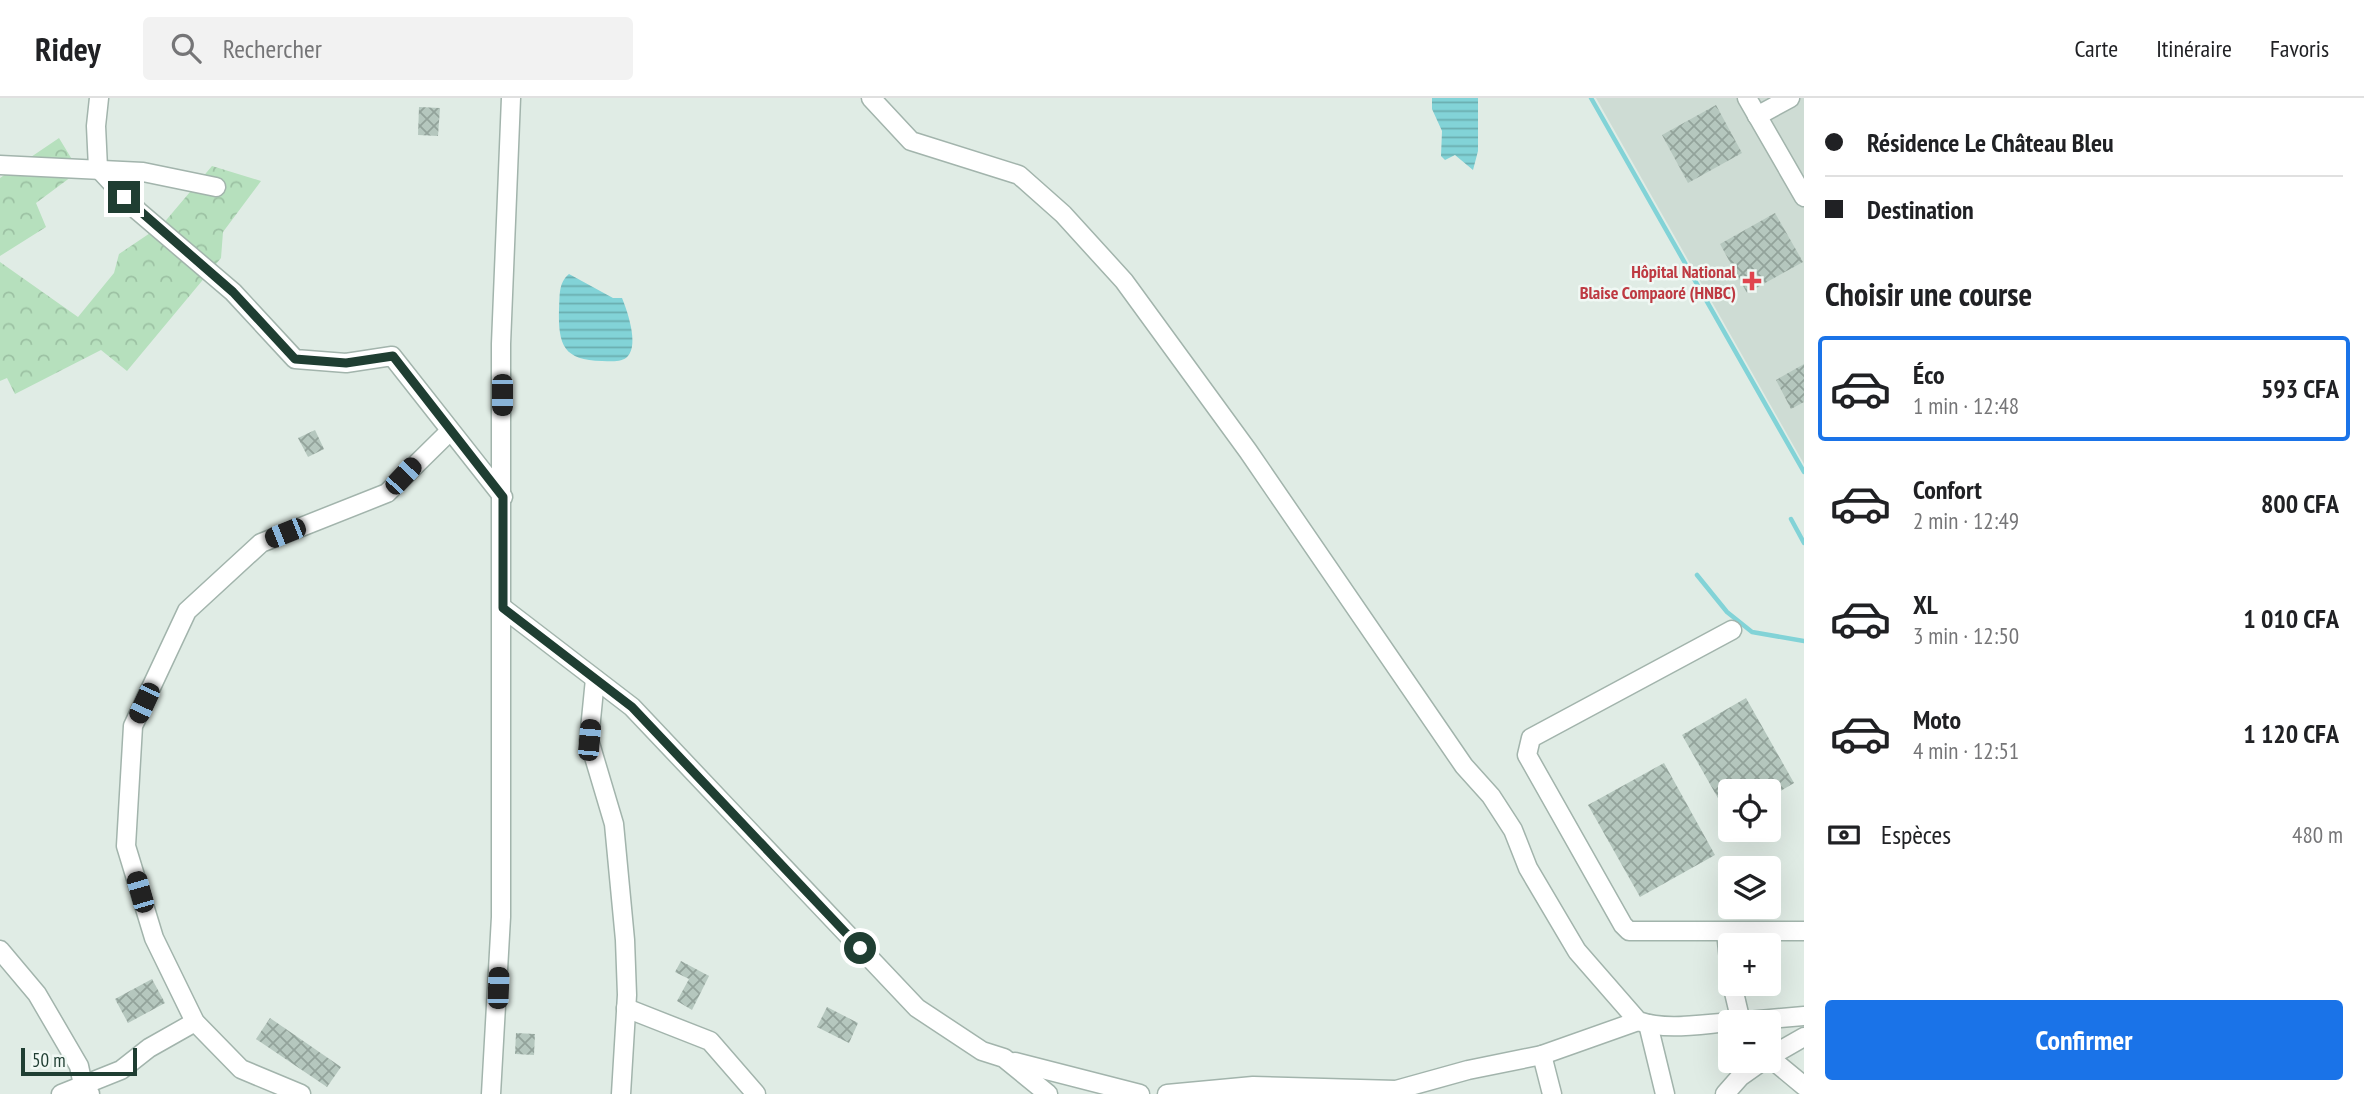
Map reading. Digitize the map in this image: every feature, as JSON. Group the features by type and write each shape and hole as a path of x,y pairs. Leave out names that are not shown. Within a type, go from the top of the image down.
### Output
{"street":[{"path":"99,98 96,126 98,168 138,211 233,292 295,359 346,363 393,356 503,497"},
{"path":"491,1094 501,917 502,344 511,98"},
{"path":"871,98 911,141 1019,175 1063,214 1124,281 1248,451 1464,766 1491,796 1513,830 1532,874 1577,951 1643,1023 1665,1094"},
{"path":"1747,98 1804,197"},
{"path":"1757,116 1790,98"},
{"path":"0,165 98,168 169,176 216,187"},
{"path":"301,1094 241,1069 195,1022 154,938 126,845 133,726 187,611 261,543 387,493 450,431"},
{"path":"503,608 632,707 917,1008 982,1051 1134,1094"},
{"path":"1732,630 1531,738 1527,755 1623,925 1635,933 1804,931"},
{"path":"595,679 589,740 614,824 625,940 626,1008 621,1094"},
{"path":"0,950 37,994 79,1066 86,1089"},
{"path":"626,1008 710,1041 756,1094"},
{"path":"1781,1018 1804,1016"},
{"path":"61,1094 86,1089 121,1070 149,1048 195,1022"},
{"path":"1167,1094 1253,1086 1398,1092 1468,1070 1542,1055 1643,1023 1718,1022"},
{"path":"1781,1050 1804,1037"},
{"path":"1542,1055 1552,1094"},
{"path":"1004,1058 1048,1094"},
{"path":"1781,1067 1804,1086"},
{"path":"1725,1094 1746,1073"}],"shaded area":[{"name":"Hôpital National Blaise Compaoré (HNBC)","path":"1596,98 1804,98 1804,464"}],"green space":[{"path":"59,138 79,171 36,203 46,227 0,256 0,178"},
{"path":"212,166 261,181 223,232 221,258 127,371 101,350 15,394 7,378 0,381 0,262 78,317 114,273 119,254 162,225"}],"water":[{"path":"1432,98 1478,98 1478,151 1473,170 1455,155 1445,160 1441,156 1442,131 1432,109"},
{"path":"569,274 613,298 622,298 632,336 631,351 623,360 589,360 579,358 566,349 560,333 559,309 561,286"}],"building":[{"path":"1716,105 1742,153 1688,183 1662,135"},
{"path":"419,107 440,108 438,136 418,135"},
{"path":"1775,213 1803,262 1747,293 1720,244"},
{"path":"1804,364 1804,402 1791,409 1776,380"},
{"path":"315,430 324,449 308,457 298,438"},
{"path":"1746,698 1794,783 1781,791 1781,779 1718,779 1718,798 1682,735"},
{"path":"1664,763 1715,855 1640,897 1588,805"},
{"path":"681,961 709,976 692,1010 677,1001 689,979 675,972"},
{"path":"152,979 165,1003 128,1023 115,999"},
{"path":"827,1007 858,1023 849,1043 817,1027"},
{"path":"270,1018 341,1067 327,1087 256,1039"},
{"path":"516,1033 535,1034 534,1055 515,1054"}],"waterway":[{"path":"1591,98 1804,472"},
{"path":"1791,519 1804,543"},
{"path":"1697,575 1727,612 1752,632 1804,641"}],"place":[{"name":"Hôpital National Blaise Compaoré (HNBC)","path":"1752,281"}],"route":[{"path":"124,197 233,292 295,359 346,363 393,356 503,497 503,608 632,707 860,948"}]}
